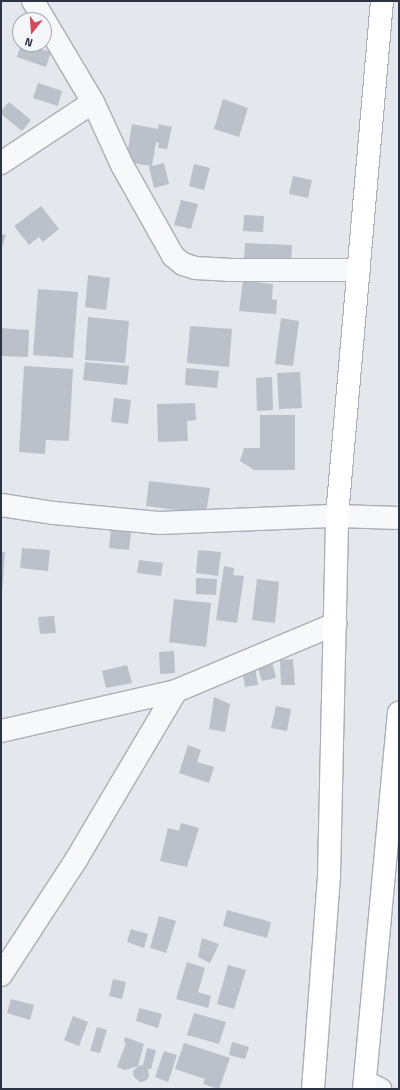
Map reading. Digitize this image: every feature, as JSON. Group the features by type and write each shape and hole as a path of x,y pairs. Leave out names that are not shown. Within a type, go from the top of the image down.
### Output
{"main road":[{"path":"313,1089 329,875 337,516 382,1"},
{"path":"369,1087 399,713"}],"street":[{"path":"33,1 92,102 122,165 146,206 168,250 173,256 183,264 195,268 228,270 359,270"},
{"path":"1,163 92,102"},
{"path":"1,505 54,514 159,523 337,516 399,518"},
{"path":"1,731 176,691 335,624"},
{"path":"1,975 76,860 176,691"}],"building":[{"path":"19,52 51,52 46,67 17,57"},
{"path":"38,83 62,91 58,106 33,98"},
{"path":"223,99 248,108 239,137 214,129"},
{"path":"9,102 31,120 22,131 1,114 1,111"},
{"path":"132,124 158,129 159,124 172,127 167,149 158,148 159,143 156,142 152,166 164,163 169,184 154,188 149,167 151,166 126,162"},
{"path":"194,164 210,168 204,190 189,186"},
{"path":"293,176 312,180 308,198 289,194"},
{"path":"181,200 198,204 191,229 174,225"},
{"path":"41,206 59,229 43,242 39,237 29,245 14,226"},
{"path":"244,215 264,216 263,232 243,231"},
{"path":"1,234 6,235 1,249"},
{"path":"245,243 292,245 291,264 244,262"},
{"path":"88,275 110,278 106,310 85,307"},
{"path":"243,281 273,284 272,299 277,300 276,314 239,311"},
{"path":"38,289 78,292 73,358 33,355"},
{"path":"88,317 129,321 125,363 85,360"},
{"path":"281,318 299,321 293,366 275,364"},
{"path":"190,326 232,329 229,367 187,363"},
{"path":"1,328 29,330 28,357 1,356"},
{"path":"85,362 129,366 127,385 83,380"},
{"path":"24,366 73,369 69,441 46,440 45,454 19,452"},
{"path":"186,368 219,371 217,388 185,385"},
{"path":"300,372 302,408 279,409 277,373"},
{"path":"272,377 273,410 257,411 256,378"},
{"path":"114,398 131,400 128,424 111,422"},
{"path":"195,403 196,420 187,421 188,441 158,442 157,404"},
{"path":"260,415 295,415 295,470 254,470 240,461 244,448 260,448"},
{"path":"149,481 210,488 206,514 146,506"},
{"path":"111,530 131,532 129,550 109,548"},
{"path":"22,548 50,550 48,571 20,568"},
{"path":"198,550 221,552 218,576 196,573"},
{"path":"1,552 5,552 2,594 1,594"},
{"path":"139,560 163,563 161,576 137,573"},
{"path":"224,566 234,568 233,575 244,576 237,623 216,620"},
{"path":"196,578 217,579 216,595 196,594"},
{"path":"257,579 279,582 275,623 252,620"},
{"path":"174,599 211,603 206,647 169,642"},
{"path":"54,616 56,633 40,634 38,617"},
{"path":"174,651 175,673 160,674 159,652"},
{"path":"293,659 295,685 281,685 280,660"},
{"path":"272,662 276,678 262,681 257,665"},
{"path":"127,665 132,683 106,688 102,671"},
{"path":"255,667 258,685 245,687 242,669"},
{"path":"214,697 230,704 225,732 209,729"},
{"path":"276,706 291,709 287,731 271,728"},
{"path":"188,745 201,750 197,762 214,767 209,783 179,773"},
{"path":"181,823 199,828 187,867 160,861 168,828 179,831"},
{"path":"227,910 271,922 267,938 223,926"},
{"path":"159,916 176,921 166,953 150,948"},
{"path":"131,929 148,934 144,948 127,942"},
{"path":"202,938 219,944 210,963 198,957"},
{"path":"187,962 205,968 198,992 211,996 208,1008 176,999"},
{"path":"228,965 246,970 234,1009 217,1004"},
{"path":"113,979 126,982 122,999 109,996"},
{"path":"11,999 34,1005 30,1020 7,1013"},
{"path":"139,1008 162,1014 158,1028 136,1021"},
{"path":"194,1013 226,1022 219,1044 187,1035"},
{"path":"73,1016 88,1022 79,1046 64,1040"},
{"path":"97,1027 107,1030 100,1053 90,1051"},
{"path":"125,1037 144,1044 138,1066 125,1070 117,1067 126,1043 124,1042"},
{"path":"232,1042 249,1047 245,1059 229,1055"},
{"path":"184,1043 230,1058 219,1089 203,1084 205,1079 175,1069"},
{"path":"147,1048 156,1050 151,1069 148,1069 149,1077 145,1081 140,1082 134,1077 133,1071 138,1066 143,1065"},
{"path":"164,1051 177,1055 168,1082 155,1077"}]}
